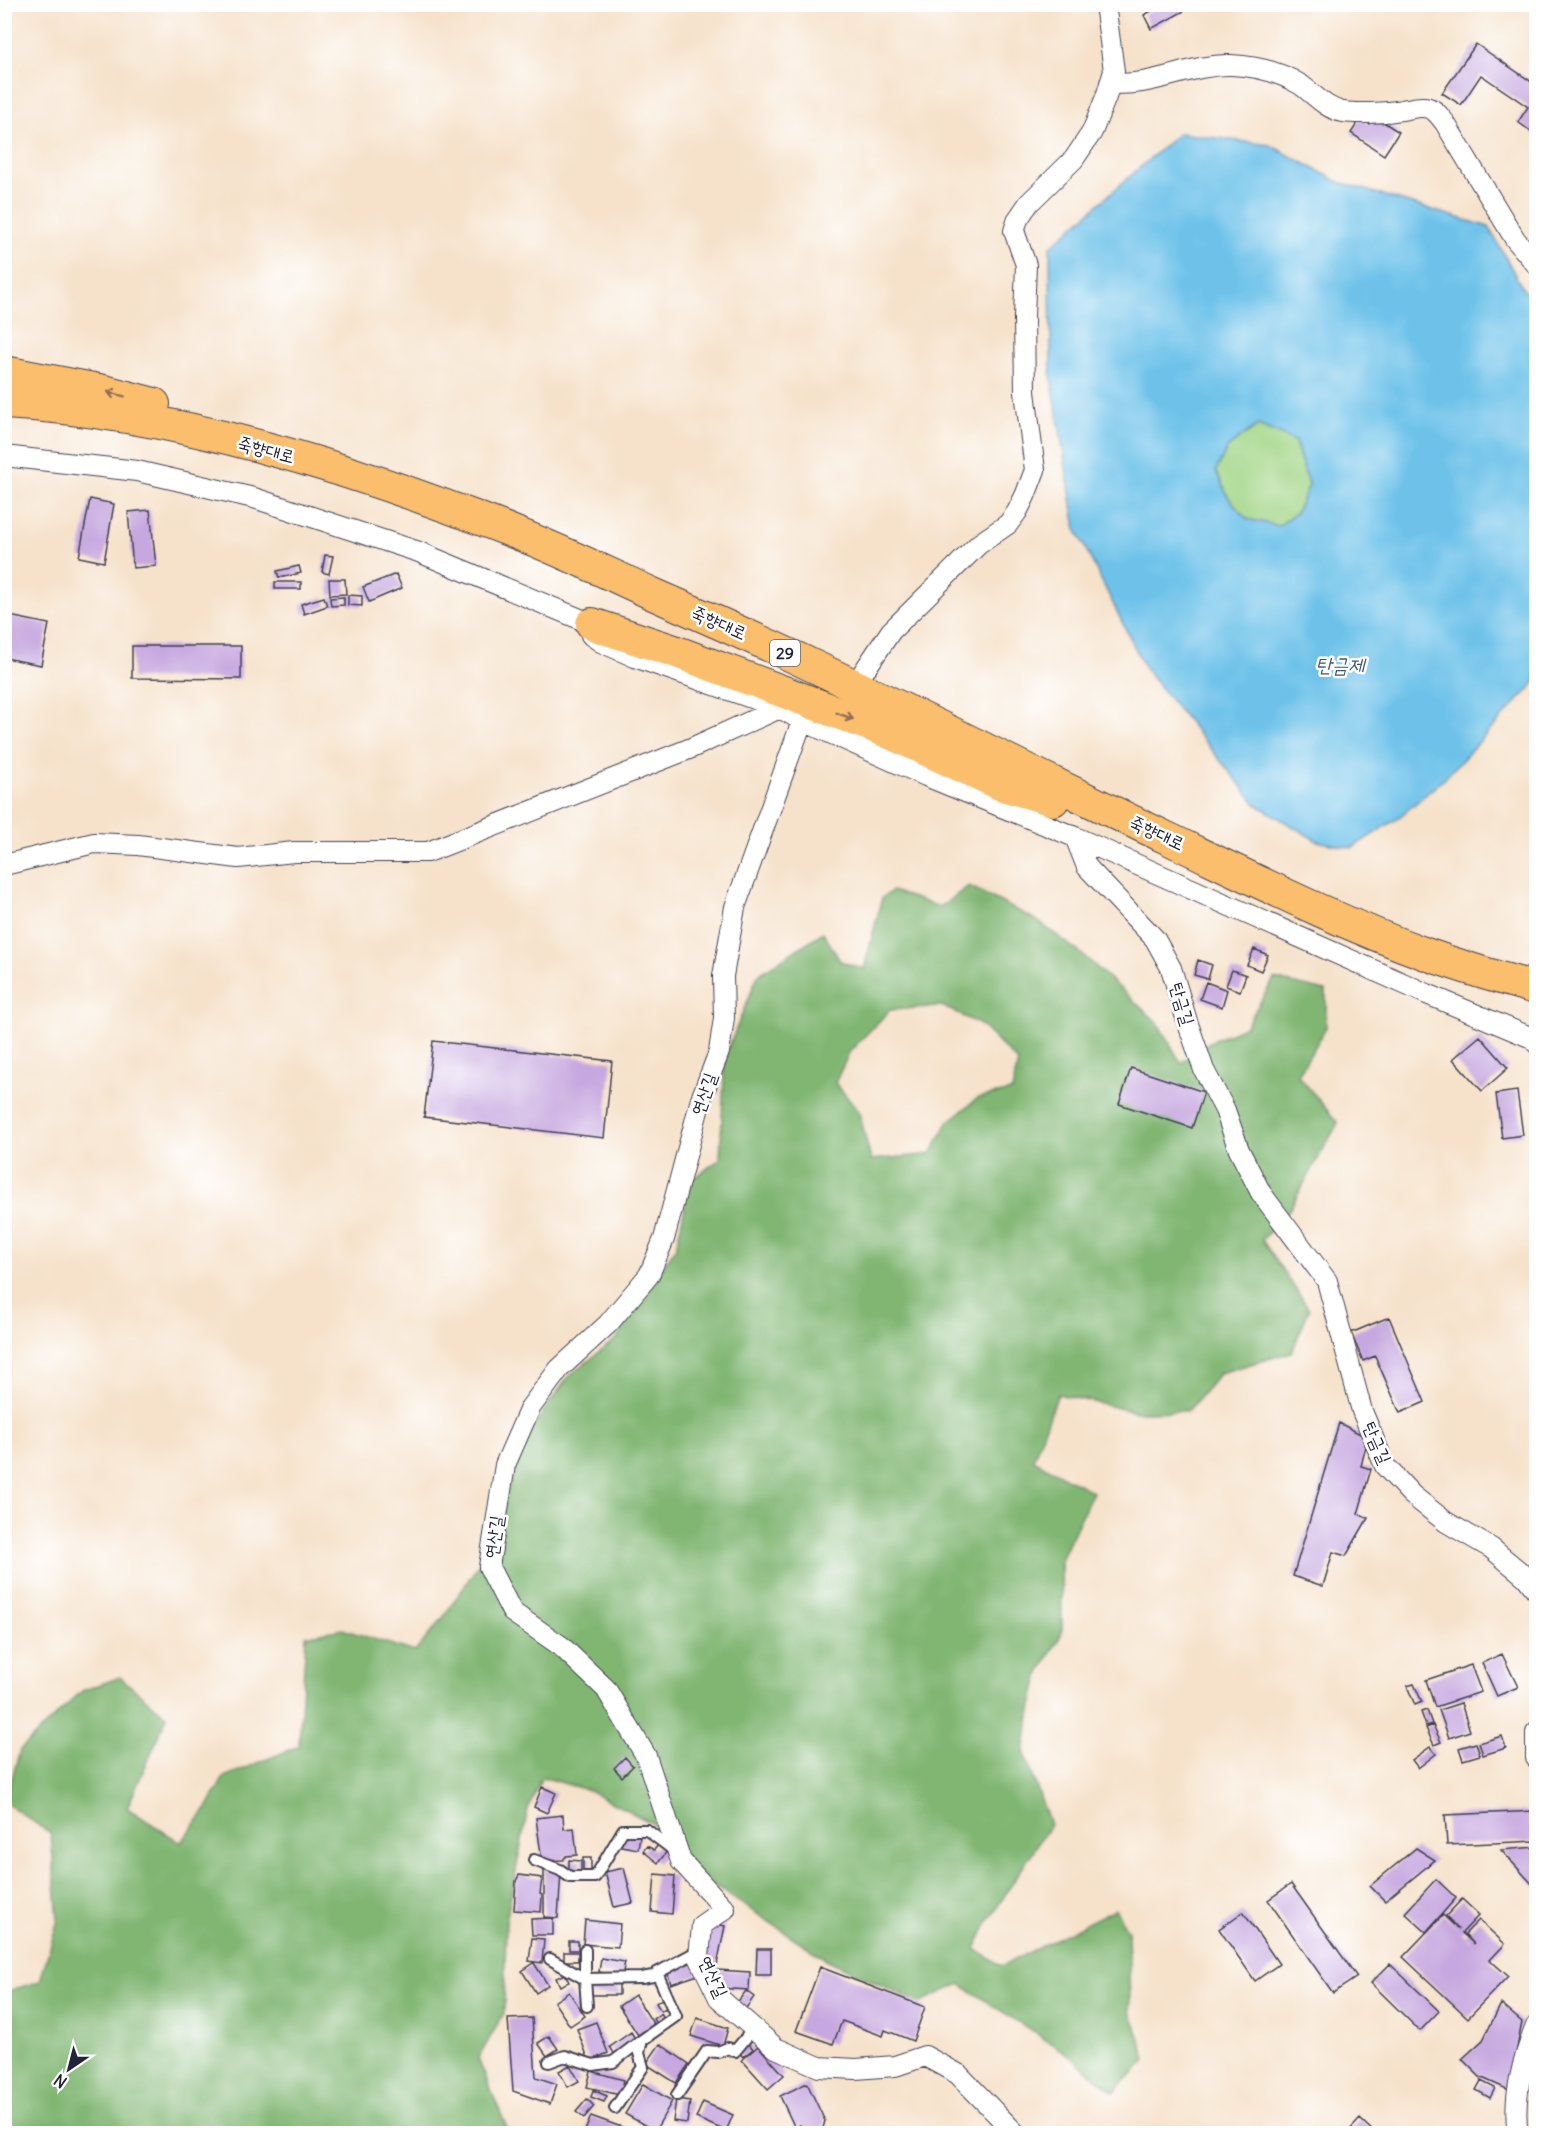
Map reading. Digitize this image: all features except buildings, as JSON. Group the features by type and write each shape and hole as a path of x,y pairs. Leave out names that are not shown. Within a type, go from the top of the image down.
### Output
{"main road":[{"path":"4,372 104,391 180,411 248,445"},
{"name":"죽향대로","path":"4,403 43,405 167,424 339,470 519,534 810,664 1143,826 1371,932 1423,953 1536,988"},
{"path":"592,624 674,651 796,710 890,733 1002,785 1143,826"}],"street":[{"path":"854,686 891,631 979,544 1008,524 1025,496 1035,470 1025,392 1026,265 1014,231 1018,219 1029,203 1074,159 1092,132 1114,71 1105,4"},
{"path":"1110,83 1130,84 1211,66 1233,65 1259,68 1280,75 1300,85 1329,107 1340,112 1400,110 1418,106 1430,108 1436,111 1445,123 1515,239 1536,264"},
{"path":"4,456 137,471 254,498 419,552 592,624"},
{"path":"4,865 94,843 138,845 238,858 294,852 428,852 689,749 796,710 926,776 1075,837 1535,1040"},
{"name":"연산길","path":"796,710 735,907 723,976 724,1018 719,1052 701,1099 664,1239 649,1275 608,1324 559,1369 530,1408 505,1465 489,1567 512,1612 561,1646 606,1689 646,1756 681,1861 725,1909 702,1925 699,1957 719,1998 776,2048 819,2067 856,2069 895,2066 925,2056 958,2074 1016,2133"},
{"name":"탄금길","path":"1075,837 1087,867 1155,939 1171,968 1186,1021 1204,1070 1225,1110 1239,1150 1261,1193 1327,1281 1362,1411 1385,1466 1412,1495 1446,1522 1491,1548 1526,1577 1536,1590"},
{"path":"1536,1732 1536,1758"},
{"path":"1518,2133 1518,2092 1525,2055 1536,2026"}],"lane":[{"path":"534,1860 570,1876 596,1877 623,1830 647,1830 678,1854"},
{"path":"585,1950 587,2006"},
{"path":"550,1959 585,1979 642,1978 658,1975 657,1973 700,1950"},
{"path":"549,2062 565,2056 593,2065 613,2062 676,2016 658,1975"},
{"path":"677,2095 706,2051 718,2052 728,2048 735,2051 754,2028"},
{"path":"615,2108 643,2067 639,2053 642,2040"}],"green space":[{"path":"1258,425 1295,441 1309,486 1296,513 1278,526 1247,519 1228,497 1216,471 1228,447"},
{"path":"969,886 1036,920 1083,955 1157,1022 1181,1063 1206,1044 1246,1026 1274,979 1326,991 1326,1028 1298,1075 1338,1123 1289,1210 1262,1240 1309,1309 1292,1352 1220,1373 1188,1411 1136,1412 1058,1394 1033,1460 1093,1492 1061,1560 1062,1633 1040,1672 1024,1752 1050,1825 990,1918 975,1949 1002,1966 1115,1909 1128,1931 1130,2011 1147,2059 1114,2092 1063,2051 960,1984 919,2003 826,1959 704,1879 652,1823 587,1790 542,1777 528,1809 506,1921 504,2013 478,2059 509,2133 5,2134 5,1992 40,1981 58,1920 51,1834 5,1802 20,1750 82,1691 120,1677 167,1717 127,1808 181,1843 207,1808 224,1777 299,1746 306,1636 342,1629 415,1652 443,1618 479,1564 533,1426 569,1376 617,1338 676,1247 691,1180 720,1159 725,1056 758,975 823,932 840,961 864,969 882,898 892,891 940,907","holes":["942,1006 981,1025 1018,1062 1012,1091 978,1098 948,1122 931,1154 871,1160 859,1111 835,1083 850,1051 890,1010"]}],"water":[{"name":"탄금제","path":"1179,133 1270,145 1339,182 1489,227 1524,291 1536,293 1536,682 1444,779 1397,819 1352,848 1317,841 1257,805 1146,670 1076,529 1051,376 1050,247","holes":["1258,425 1295,441 1309,486 1296,513 1278,526 1247,519 1228,497 1216,471 1228,447"]}]}
